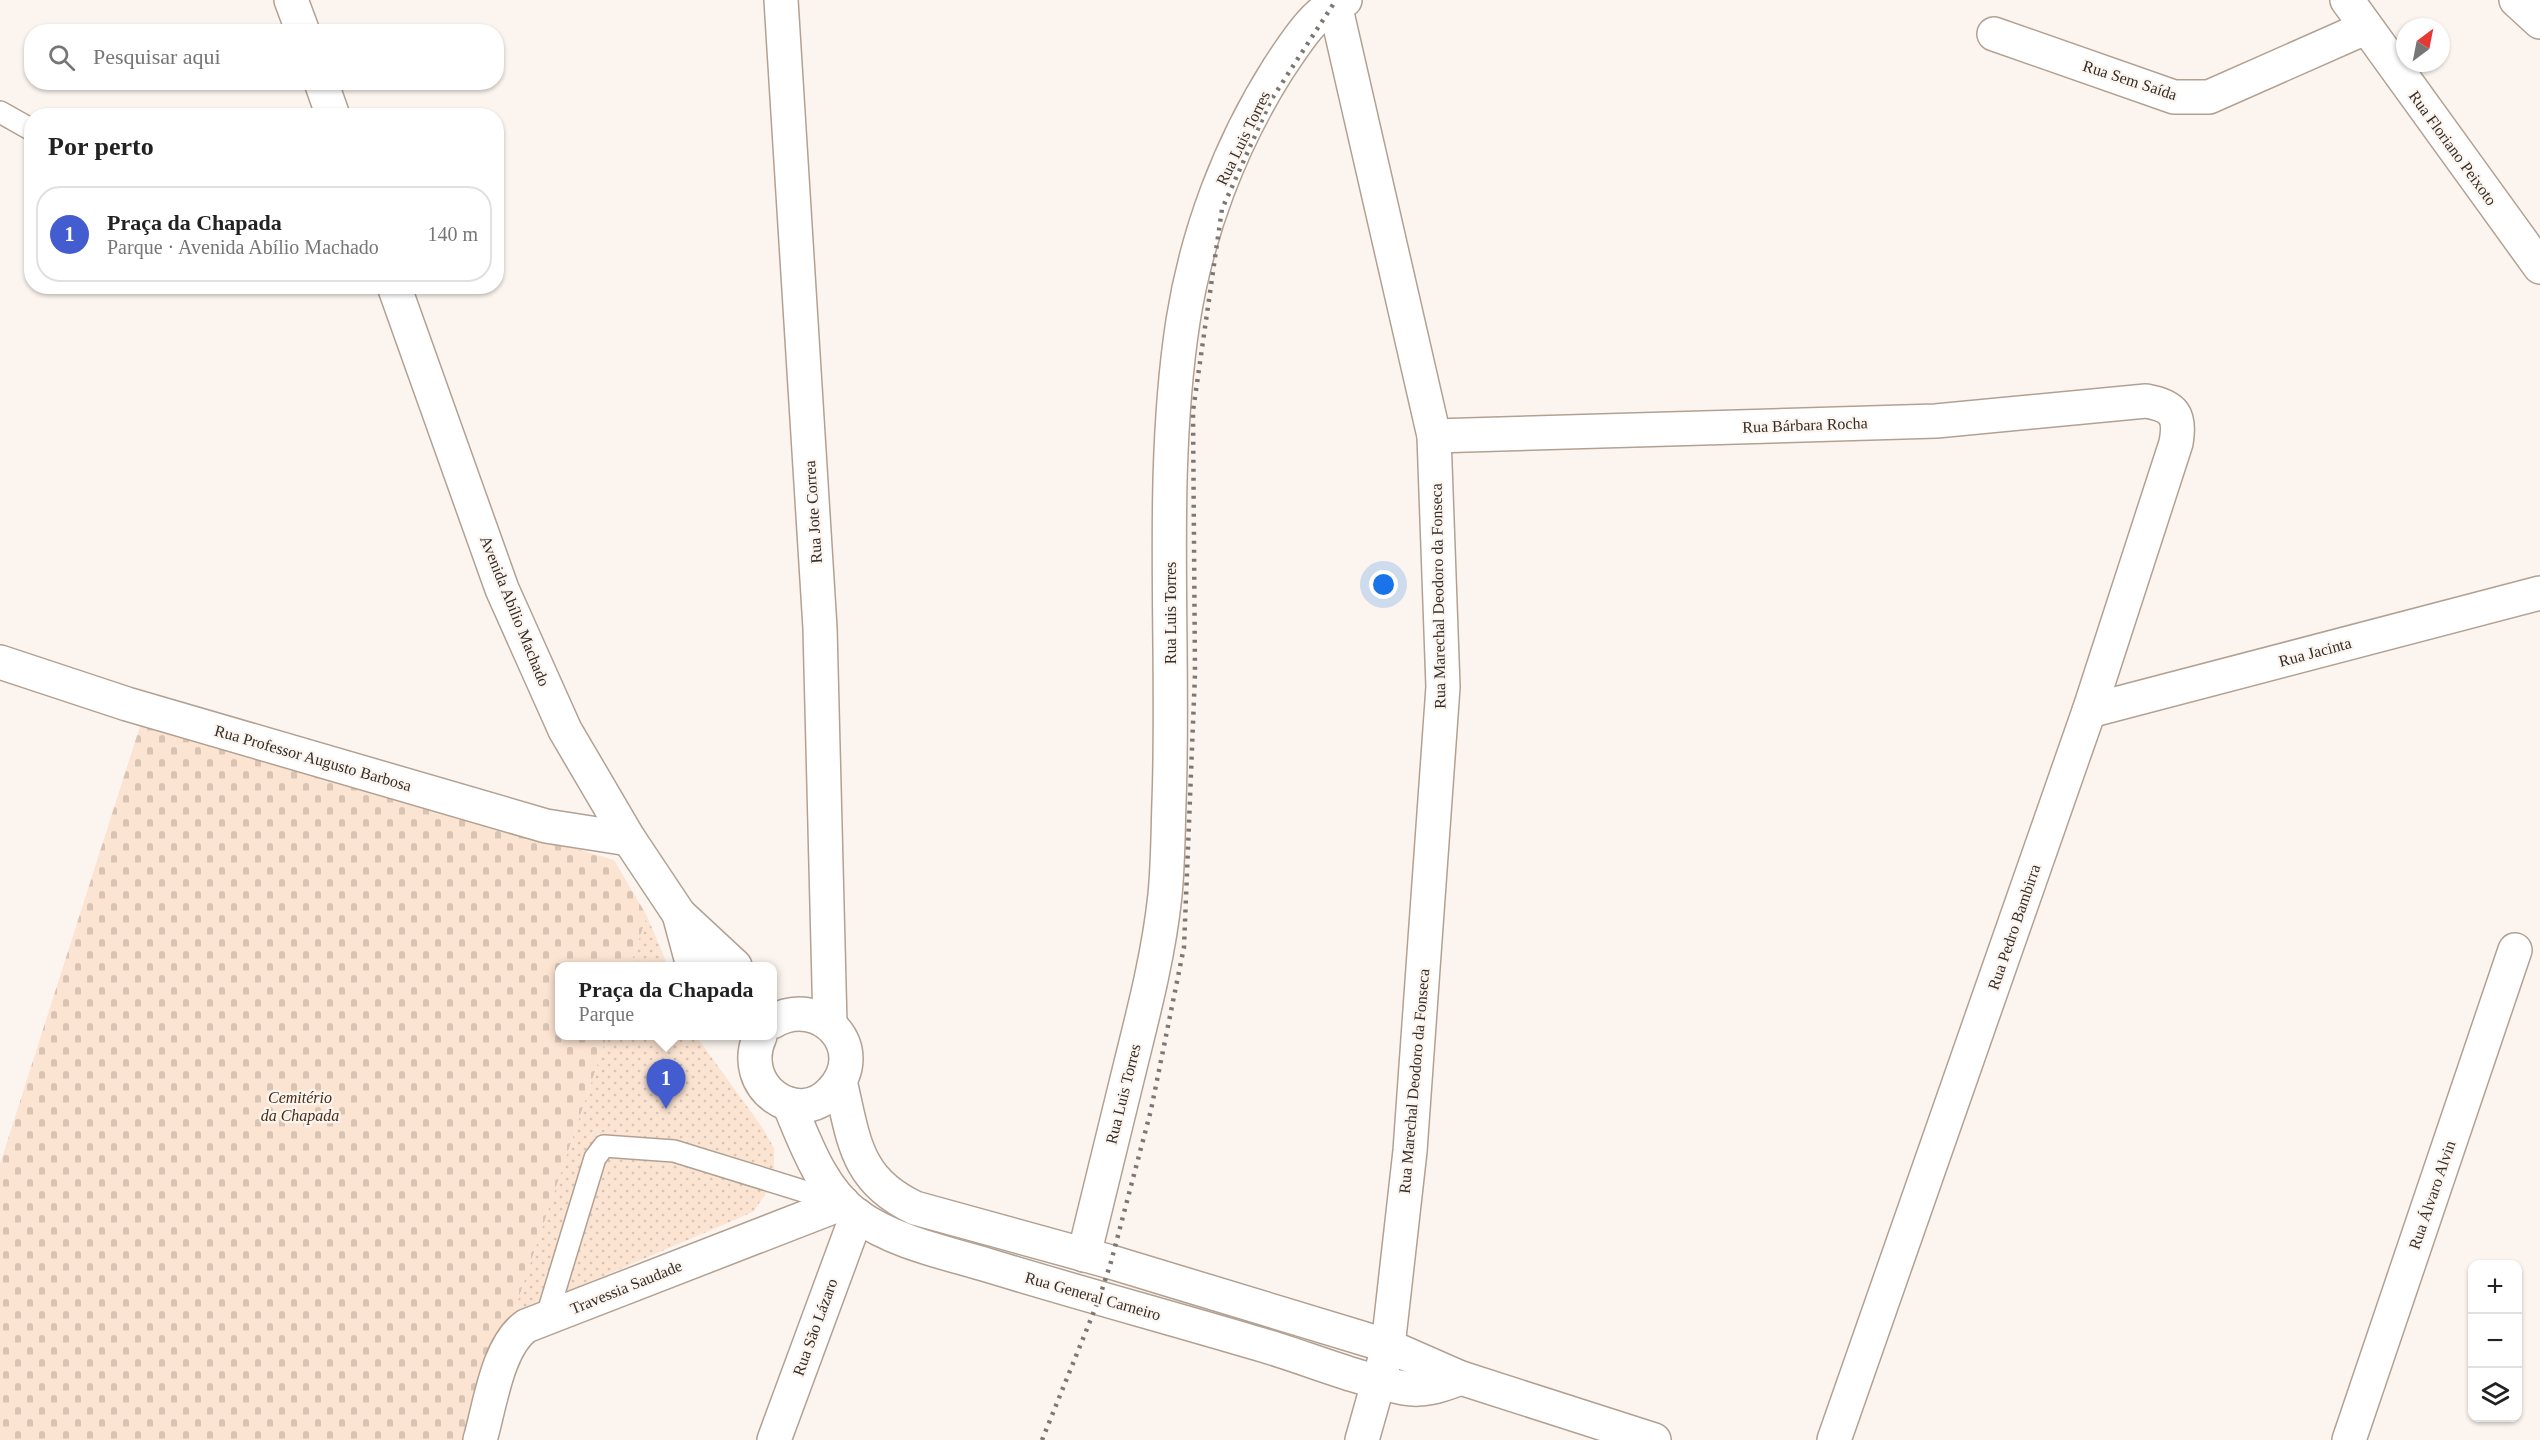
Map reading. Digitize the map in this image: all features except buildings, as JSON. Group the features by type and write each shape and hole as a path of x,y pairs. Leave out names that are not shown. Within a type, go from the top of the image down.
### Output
{"street":[{"path":"291,0 300,24"},
{"name":"Rua Jote Correa","path":"781,0 820,628 830,1024"},
{"name":"Rua Floriano Peixoto","path":"2347,0 2364,28 2540,267"},
{"path":"2516,0 2540,22"},
{"name":"Rua Marechal Deodoro da Fonseca","path":"1338,1 1434,436 1443,687 1410,1151 1388,1346 1378,1382"},
{"name":"Rua Luis Torres","path":"1084,1255 1159,950 1166,889 1171,747 1173,457 1184,321 1204,231 1224,172 1260,98 1300,35 1338,1"},
{"name":"Rua Sem Saída","path":"1994,34 2174,97 2209,97 2364,28"},
{"path":"324,90 330,108"},
{"name":"Avenida Abílio Machado","path":"397,294 502,588 565,730 629,839 679,915 731,962"},
{"name":"Rua Bárbara Rocha","path":"1434,436 1936,421 2146,401 2162,404 2173,412"},
{"name":"Rua Pedro Bambirra","path":"1834,1440 2089,711 2176,443 2179,425 2173,412"},
{"name":"Rua Jacinta","path":"2089,711 2540,593"},
{"name":"Rua Professor Augusto Barbosa","path":"0,662 127,704 546,826 629,839"},
{"name":"Avenida Abílio Machado","path":"679,915 692,962"},
{"name":"Rua Álvaro Alvin","path":"2349,1440 2515,950"},
{"path":"741,1040 757,1049 757,1076 764,1088 776,1098 789,1104 804,1105 818,1101 831,1093 840,1081 845,1066 845,1051 840,1036 830,1024 818,1016 778,1012"},
{"path":"840,1081 855,1143 870,1177 891,1197 915,1208 1084,1255 1388,1346 1461,1378 1654,1440"},
{"name":"Rua General Carneiro","path":"789,1104 814,1162 850,1209 894,1237 1099,1299 1254,1342 1378,1382 1406,1388 1428,1389 1461,1378"},
{"name":"Travessia Saudade","path":"480,1440 505,1351 513,1335 526,1326 850,1209"},
{"name":"Rua São Lázaro","path":"774,1440 850,1209"},
{"path":"1362,1440 1378,1382"}],"lane":[{"path":"0,112 24,125"},
{"path":"546,1319 595,1158 604,1146 674,1151 850,1209"}],"green space":[{"name":"Cemitério da Chapada","path":"142,720 614,860 647,916 631,962 555,962 555,1040 606,1040 471,1440 0,1440 0,1164"},
{"path":"647,916 666,962 631,962"},
{"path":"606,1040 699,1040 762,1127 774,1148 774,1182 753,1212 513,1315"}],"railway":[{"path":"1042,1440 1099,1299 1111,1262 1151,1110 1184,947 1195,674 1193,411 1222,209 1271,100 1336,0"}],"place":[{"name":"Praça da Chapada","path":"666,1109"}]}
